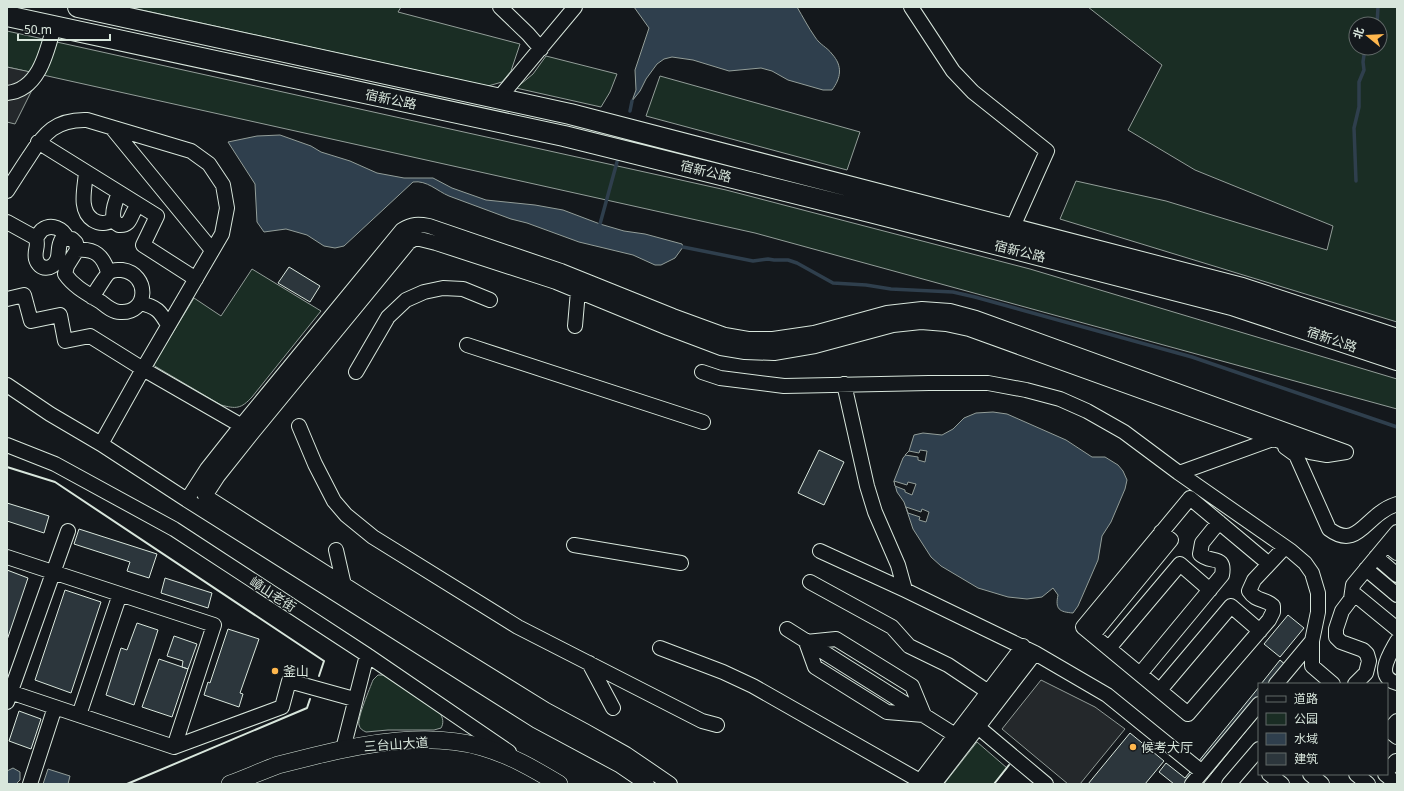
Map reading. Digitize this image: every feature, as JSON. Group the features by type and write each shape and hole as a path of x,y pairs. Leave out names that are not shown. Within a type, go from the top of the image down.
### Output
{"highway":[{"name":"宿新公路","path":"85,8 570,114 1242,288 1397,340"},
{"name":"宿新公路","path":"7,16 564,136 874,213 1232,305 1397,360"}],"main road":[{"name":"三台山大道","path":"230,784 279,765 343,749 382,743 441,741 482,747 527,765 559,784"}],"street":[{"path":"500,7 541,49"},
{"path":"499,98 575,7"},
{"path":"911,7 953,71 973,92 1047,151 1012,229"},
{"path":"7,93 16,92 28,84 42,66 54,26"},
{"path":"7,191 38,142 50,130 65,123 77,120 87,120 191,151 209,164 223,184 227,208 222,234 142,369 101,444"},
{"path":"112,128 212,250"},
{"path":"38,142 157,216 143,245 196,279"},
{"path":"86,172 85,212 90,218 98,223 106,223 114,220"},
{"path":"119,193 115,202 114,220 119,225 125,226 129,222 134,209 139,205"},
{"path":"7,222 36,238 38,244 36,258 39,264 44,268 49,268 54,264 57,259 58,244 62,239 72,239 76,243 77,250 67,266 65,274 73,283 92,297 110,309 119,312 128,312 136,307 143,297 143,288 134,274 127,271 115,270 108,272 92,297"},
{"path":"36,238 43,229 50,228 57,228 64,231 67,238"},
{"path":"186,500 207,468 247,429 409,242 416,238 549,279 580,285 668,328 721,348 745,352 774,353 815,346 893,325 921,322 946,324 969,329 1275,433 1296,455 1329,529 1336,534 1350,536 1357,533 1381,512 1397,504"},
{"path":"77,250 85,249 100,256 105,262 108,272"},
{"path":"575,326 580,285"},
{"path":"356,372 388,317 406,300 424,292 443,288 463,289 490,300"},
{"path":"7,299 24,295 31,321 60,315 65,341 90,336 142,369 247,429"},
{"path":"140,303 153,306 160,312 168,325"},
{"path":"467,344 703,422"},
{"path":"702,372 720,378 784,386 988,383 1053,397 1087,411 1124,432 1179,473 1285,547 1305,563 1312,573 1318,593 1318,612 1312,641 1312,666 1332,683"},
{"path":"844,384 867,486 875,512 898,565 905,590"},
{"path":"7,385 186,500 538,720 619,765 647,784"},
{"path":"298,426 334,501 346,515 373,536 518,627 702,721 717,725"},
{"path":"247,429 205,496 344,585 546,710 626,754 670,784"},
{"path":"1179,473 1275,433"},
{"name":"嶂山老街","path":"7,444 55,464 174,529 367,655 527,765"},
{"path":"1269,564 1190,498 1083,627 1188,714 1269,620 1273,612 1272,606 1269,603 1252,597 1249,591 1254,580 1285,547"},
{"path":"1140,674 1222,575 1224,568 1221,562 1216,559 1210,560 1204,558 1200,554 1202,543 1218,522"},
{"path":"68,531 9,697 55,707 174,747 282,707 289,681 354,699"},
{"path":"1356,683 1366,672 1369,661 1367,654 1363,650 1341,642 1336,637 1336,629 1342,611 1350,599 1353,585 1376,557 1392,549 1397,532"},
{"path":"574,545 681,564"},
{"path":"336,550 344,585"},
{"path":"820,551 1029,650 1107,694 1202,772"},
{"path":"7,557 214,625 174,747"},
{"path":"1376,557 1397,574"},
{"path":"1109,648 1180,564 1210,590"},
{"path":"1366,569 1397,595"},
{"path":"810,582 892,627 909,646 948,665 994,695"},
{"path":"1352,592 1397,629"},
{"path":"80,715 120,594"},
{"path":"1160,690 1231,606 1260,631"},
{"path":"787,630 960,739"},
{"path":"1277,683 1312,641"},
{"path":"1397,641 1386,664 1385,671 1387,678 1390,681 1397,683"},
{"path":"660,648 723,672 753,686 924,783 1029,650"},
{"path":"343,749 354,699 367,655"},
{"path":"589,663 614,708"},
{"path":"960,739 978,727 994,695"},
{"path":"1192,784 1258,705"},
{"path":"30,784 55,707"},
{"path":"978,727 1044,784"},
{"path":"1237,781 1256,758"},
{"path":"1270,775 1282,784"},
{"path":"1383,775 1397,784"},
{"path":"1309,777 1322,784"}],"green space":[{"path":"128,7 401,7 398,12 520,44 511,71 502,82 488,86"},
{"path":"1088,7 1397,7 1397,322 1060,219 1076,181 1166,201 1327,250 1333,226 1195,170 1128,130 1162,65"},
{"path":"7,31 726,190 1030,269 1397,379 1397,409 755,233 7,67"},
{"path":"546,56 617,74 610,92 601,107 516,88 533,74"},
{"path":"660,76 860,132 847,170 646,116"},
{"path":"252,269 321,311 252,397 241,406 231,407 221,405 153,365 194,298 221,316"},
{"path":"378,675 384,675 440,713 443,720 441,728 434,730 388,730 366,732 361,729 359,726 359,721 362,710 373,680"},
{"path":"977,742 1007,768 994,784 944,784"}],"shaded area":[{"path":"7,67 40,74 15,124 7,122"},
{"path":"1041,680 1095,707 1125,729 1080,784 1068,784 1002,729"}],"water":[{"path":"634,7 797,7 817,40 836,58 840,72 839,76 832,90 823,90 788,80 772,71 761,68 729,71 693,60 672,57 664,59 657,64 632,101 636,90 635,70 649,28"},
{"path":"280,135 311,146 321,152 350,161 377,173 404,178 433,178 452,188 486,200 535,205 563,210 624,231 645,234 682,244 683,247 675,258 661,265 655,265 633,255 579,242 527,223 511,219 449,196 427,184 418,182 413,182 344,246 335,248 324,246 307,235 286,229 264,232 257,222 255,184 228,142 257,136"},
{"path":"993,412 1007,414 1066,440 1092,457 1105,457 1118,465 1123,471 1127,480 1125,489 1111,522 1102,536 1098,560 1078,606 1073,613 1064,612 1059,609 1057,604 1058,595 1053,588 1042,597 1027,599 1008,597 978,588 941,566 931,557 913,529 904,502 897,492 894,481 903,458 909,451 914,435 923,433 942,435 953,429 964,418 976,413"},
{"path":"13,768 20,772 20,780 16,784 8,784 7,771"},
{"path":"48,769 70,776 68,784 43,784"}],"pier":[{"path":"920,450 927,451 925,462 918,460 918,457 905,455 909,451 919,453"},
{"path":"894,481 907,485 908,482 916,484 912,495 895,486"},
{"path":"906,507 921,512 922,509 929,512 926,522 919,520 920,517 908,513"}],"building":[{"path":"289,267 320,286 310,302 278,283"},
{"path":"819,450 844,462 824,505 798,493"},
{"path":"7,503 49,516 44,533 7,521"},
{"path":"79,529 157,554 149,578 127,571 130,562 74,544"},
{"path":"7,570 28,578 7,640"},
{"path":"165,578 212,593 208,608 161,593"},
{"path":"65,590 101,602 71,693 35,680"},
{"path":"1288,615 1304,628 1280,657 1264,644"},
{"path":"137,623 158,630 134,705 106,695 121,648 127,650"},
{"path":"228,629 259,639 240,693 243,694 239,707 204,695 208,682 210,683"},
{"path":"174,636 197,644 188,669 182,667 183,661 167,656"},
{"path":"159,659 188,669 172,717 142,707"},
{"path":"1280,660 1294,672 1285,683 1262,683"},
{"path":"1258,688 1258,716 1203,784 1174,784 1159,772 1166,763 1185,778"},
{"path":"19,711 41,719 31,749 9,741"},
{"name":"候考大厅","path":"1130,733 1164,761 1145,784 1088,784"}],"waterway":[{"path":"1377,16 1378,7"},
{"path":"1356,181 1354,128 1359,107 1359,82 1364,70 1364,56"},
{"path":"630,111 632,101"},
{"path":"600,224 617,162"},
{"path":"683,247 753,261 768,259 788,260 797,263 833,283 866,285 891,289 953,292 975,297 1192,357 1397,427"}],"wall":[{"path":"7,467 55,482 324,661 319,676"},
{"path":"127,784 307,708 310,699"},
{"path":"994,784 1009,765"}],"place":[{"name":"釜山","path":"275,671"},
{"name":"候考大厅","path":"1133,747"}]}
